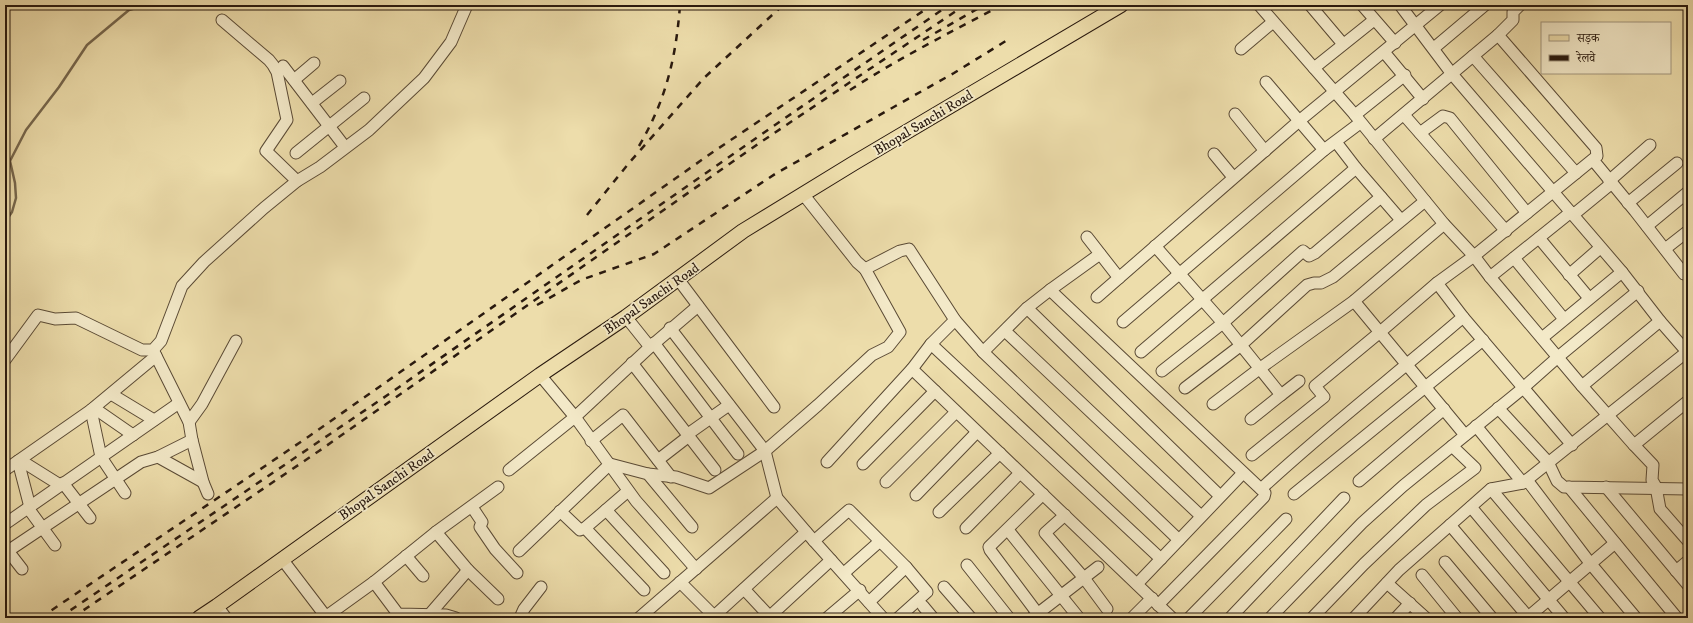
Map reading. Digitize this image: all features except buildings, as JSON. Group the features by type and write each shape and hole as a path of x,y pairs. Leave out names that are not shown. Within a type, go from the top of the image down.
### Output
{"main road":[{"name":"Bhopal Sanchi Road","path":"199,618 540,375 626,317 743,231 1121,5"}],"street":[{"path":"5,470 93,409 154,353 161,341 182,286 204,262 264,208 297,181 320,167 369,130 424,78 451,42 467,5"},
{"path":"1259,5 1358,119 1444,224 1474,256 1582,386 1653,465 1652,480 1656,487 1660,509 1688,541"},
{"path":"1310,5 1343,44"},
{"path":"1362,5 1395,43"},
{"path":"1354,618 1387,583 1491,489 1525,481 1688,352 1660,321 1638,291 1600,248 1572,213 1552,192 1452,74 1434,48 1400,5"},
{"path":"1097,297 1233,177 1440,5"},
{"path":"1434,48 1485,5"},
{"path":"1374,139 1498,35 1513,20 1514,7"},
{"path":"222,20 269,60 277,72 287,120 266,150 297,181"},
{"path":"1314,68 1374,20"},
{"path":"1241,50 1273,22"},
{"path":"1252,455 1324,396 1315,386 1437,283 1506,231 1597,156 1596,148 1498,35"},
{"path":"1384,52 1405,75 1423,99"},
{"path":"1473,56 1576,174"},
{"path":"294,80 314,63"},
{"path":"283,66 345,147"},
{"path":"1123,322 1324,150 1336,142 1405,75"},
{"path":"312,103 340,81"},
{"path":"1266,82 1324,150"},
{"path":"296,152 364,98"},
{"path":"1235,114 1265,151"},
{"path":"1404,115 1506,231"},
{"path":"1420,133 1443,116 1450,118 1528,213"},
{"path":"1336,142 1356,168 1401,220"},
{"path":"1490,277 1611,182 1650,145"},
{"path":"1214,154 1233,177"},
{"path":"1592,160 1665,250 1687,274"},
{"path":"1628,203 1677,164"},
{"path":"1141,352 1201,299 1356,168"},
{"path":"1647,226 1688,192"},
{"path":"610,464 648,474 671,476 709,488 765,451 872,355 888,347 900,332 865,269 857,262 803,194"},
{"path":"1162,372 1222,323 1303,251 1309,256 1315,253 1381,197"},
{"path":"1185,388 1240,346 1308,285 1321,283 1333,276 1425,201"},
{"path":"1213,404 1259,369 1354,302 1444,224"},
{"path":"1665,250 1688,231"},
{"path":"1087,237 1119,278"},
{"path":"1539,238 1589,298"},
{"path":"1155,246 1222,323 1281,395"},
{"path":"1569,275 1600,248"},
{"path":"865,269 900,251 909,249 955,320 983,352 1179,540"},
{"path":"983,352 1027,308 1100,254"},
{"path":"1514,258 1564,319"},
{"path":"1542,338 1622,272"},
{"path":"678,279 774,407"},
{"path":"1437,283 1522,389 1572,445"},
{"path":"1050,290 1265,493 1264,498 1155,602 1132,618"},
{"path":"1270,618 1362,523 1403,486 1522,389 1558,357 1638,291"},
{"path":"1354,302 1465,435"},
{"path":"510,470 575,417 670,328 698,306"},
{"path":"1027,308 1220,496"},
{"path":"5,360 38,315 55,319 76,318 142,350 154,353 189,422 203,482 208,494"},
{"path":"626,317 652,345 738,454"},
{"path":"1261,489 1288,464 1408,365 1463,317"},
{"path":"826,462 912,369 931,344 955,320"},
{"path":"1582,386 1660,321"},
{"path":"670,328 765,451 777,498 831,560 860,590 883,618"},
{"path":"1005,331 1201,516"},
{"path":"1294,494 1426,388 1483,340"},
{"path":"189,422 202,404 236,341"},
{"path":"931,344 1161,559"},
{"path":"632,363 715,470"},
{"path":"912,369 1172,618"},
{"path":"540,375 575,417 628,491 696,569"},
{"path":"1251,419 1299,381"},
{"path":"863,464 935,391"},
{"path":"111,394 154,420"},
{"path":"1634,445 1688,401"},
{"path":"5,524 179,402"},
{"path":"658,460 688,435 729,405"},
{"path":"1498,408 1548,462 1557,481 1564,487 1656,487 1688,489"},
{"path":"93,409 132,435"},
{"path":"93,409 101,457 125,493"},
{"path":"1358,481 1444,409"},
{"path":"886,482 956,412"},
{"path":"591,441 623,415 671,476"},
{"path":"1476,426 1525,481 1636,618"},
{"path":"916,495 977,432"},
{"path":"22,569 6,550 42,528 141,462 158,457 192,440"},
{"path":"1312,618 1364,564 1426,505 1475,468 1452,446"},
{"path":"938,512 1000,454"},
{"path":"158,457 203,482"},
{"path":"19,461 62,484 90,518"},
{"path":"19,461 28,507 55,545"},
{"path":"519,551 610,464"},
{"path":"966,528 1020,473"},
{"path":"1137,584 1243,473"},
{"path":"648,474 692,527"},
{"path":"282,559 326,618 374,582 436,532 498,487"},
{"path":"1569,488 1677,618"},
{"path":"1606,488 1688,585"},
{"path":"1491,489 1600,618"},
{"path":"560,511 580,530 585,528 628,491"},
{"path":"1043,494 990,546 989,549 1037,616 1098,567"},
{"path":"639,618 777,498"},
{"path":"1230,618 1344,498"},
{"path":"472,507 482,522 480,527 495,549 517,573"},
{"path":"1471,507 1564,618"},
{"path":"606,510 664,574"},
{"path":"814,541 848,510 906,568 927,592 898,618"},
{"path":"1065,515 1045,533 1084,578 1107,609"},
{"path":"1189,618 1286,519"},
{"path":"1450,525 1528,618 1614,543"},
{"path":"585,528 644,590"},
{"path":"1008,530 1079,618"},
{"path":"436,532 468,570 498,599"},
{"path":"680,582 713,618 806,532"},
{"path":"844,573 879,542"},
{"path":"406,556 423,576"},
{"path":"744,589 769,618 831,560"},
{"path":"1676,571 1688,561"},
{"path":"1445,562 1492,618"},
{"path":"967,565 1009,618"},
{"path":"869,602 906,568"},
{"path":"429,615 468,570"},
{"path":"1422,575 1457,618"},
{"path":"374,582 396,616 446,615 456,618"},
{"path":"1387,583 1426,618"},
{"path":"520,618 541,587"},
{"path":"944,587 971,618"},
{"path":"827,618 860,590"},
{"path":"1396,618 1410,603"},
{"path":"217,606 226,618"},
{"path":"923,606 933,618"}],"waterway":[{"path":"5,222 12,212 16,198 15,183 10,161 26,130 59,87 87,45 129,10 147,5"}],"railway":[{"path":"639,146 656,112 668,78 676,43 680,5"},
{"path":"587,215 629,163 704,78 783,5"},
{"path":"40,618 308,437 713,152 932,5"},
{"path":"59,618 389,394 949,5"},
{"path":"72,618 319,451 758,144 965,5"},
{"path":"923,40 984,5"},
{"path":"850,90 906,56 1002,5"},
{"path":"537,305 581,280 654,254 775,174 954,73 1009,39"}]}
